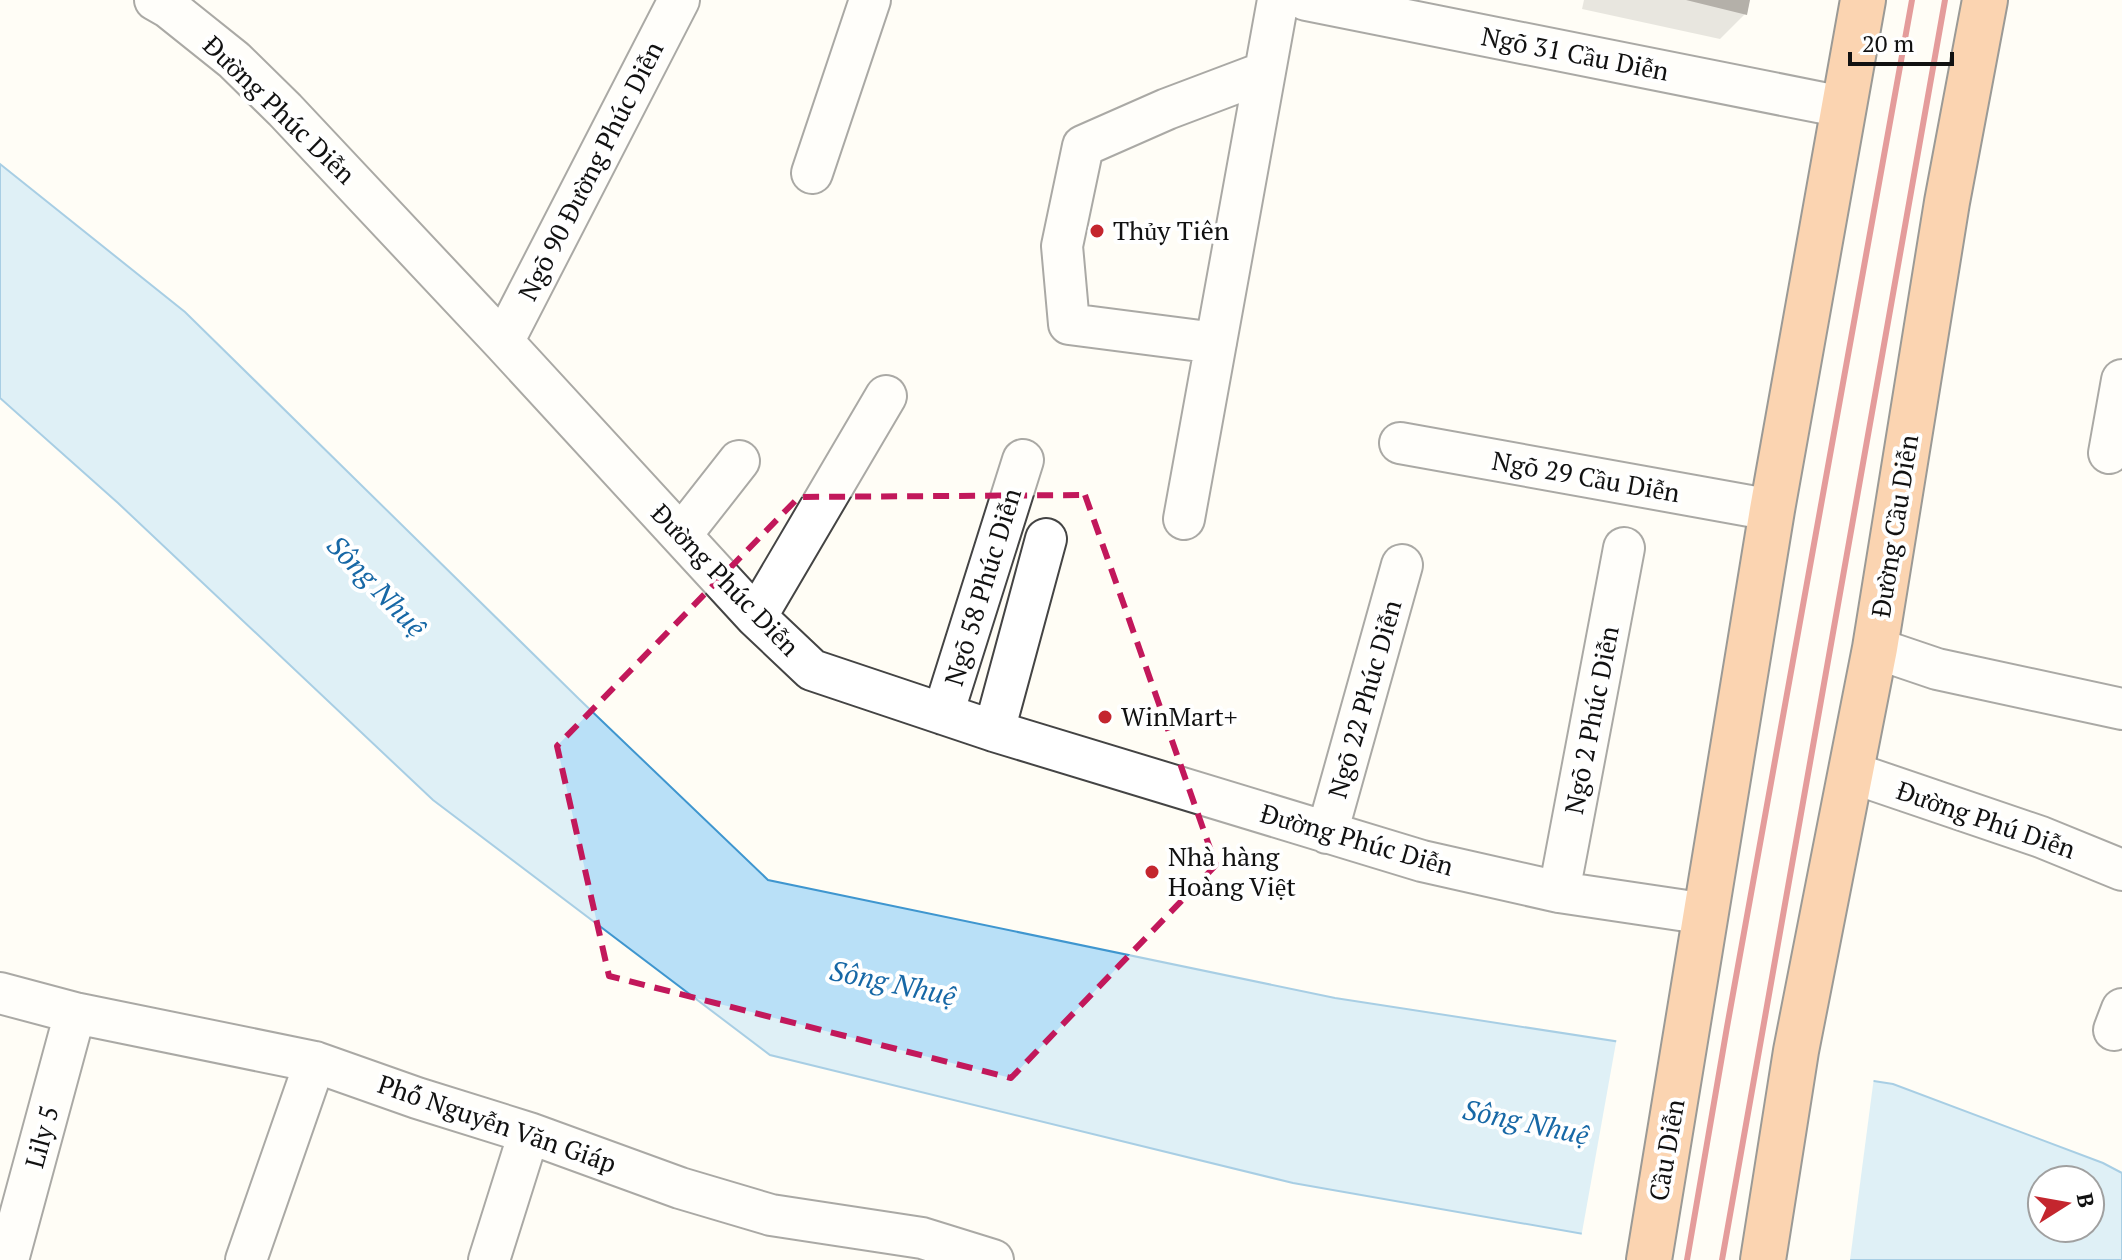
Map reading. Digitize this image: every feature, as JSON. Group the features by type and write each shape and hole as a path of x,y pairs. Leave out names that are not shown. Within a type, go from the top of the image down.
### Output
{"highway":[{"path":"1707,914 1772,510 1863,0"},
{"name":"Đường Cầu Diễn","path":"1763,1260 1796,1051 1875,648 1947,202 1985,0"},
{"name":"Cầu Diễn","path":"1649,1260 1707,914"}],"street":[{"name":"Ngõ 90 Đường Phúc Diễn","path":"503,342 679,0"},
{"path":"812,173 870,0"},
{"path":"1184,519 1278,0"},
{"name":"Ngõ 31 Cầu Diễn","path":"1306,0 1468,16 1843,107"},
{"name":"Đường Phúc Diễn","path":"166,3 234,60 285,110 762,623 812,670 994,731 1422,861 1559,892 1707,914"},
{"path":"1216,343 1069,324 1062,246 1083,146 1167,109 1265,72"},
{"path":"2109,453 2122,380"},
{"path":"762,623 886,396"},
{"name":"Ngõ 29 Cầu Diễn","path":"1400,443 1772,510"},
{"name":"Ngõ 58 Phúc Diễn","path":"943,714 1023,460"},
{"path":"685,540 743,467"},
{"path":"762,623 849,508"},
{"path":"994,731 1046,539"},
{"name":"Ngõ 2 Phúc Diễn","path":"1559,892 1624,548"},
{"name":"Ngõ 22 Phúc Diễn","path":"1327,833 1402,565"},
{"path":"1875,648 1937,669 2122,709"},
{"name":"Đường Phú Diễn","path":"1850,772 2041,837 2122,870"},
{"name":"Phố Nguyễn Văn Giáp","path":"0,993 75,1013 315,1062 529,1133 680,1188 771,1215 922,1238 941,1252 993,1260"},
{"name":"Lily 5","path":"8,1260 75,1013"},
{"path":"246,1260 315,1062"},
{"path":"489,1260 529,1133"}],"highlighted area":[{"path":"1085,495 1216,865 1011,1078 609,976 557,746 799,497"}],"water":[{"name":"Sông Nhuệ","path":"0,164 185,312 768,880 1335,998 1893,1084 2105,1164 2026,1164 2026,1244 2106,1244 2106,1165 2122,1173 2122,1260 1731,1260 1293,1183 770,1055 433,800 118,503 0,398"}],"pier":[{"path":"1617,1037 1874,1077 1850,1260 1708,1260 1581,1238"}],"building":[{"path":"1686,0 1750,0 1747,15"}],"railway":[{"path":"1687,1260 1912,0"},
{"path":"1722,1260 1945,0"}],"place":[{"name":"Thủy Tiên","path":"1097,231"},
{"name":"WinMart+","path":"1105,717"},
{"name":"Nhà hàng Hoàng Việt","path":"1152,872"}]}
